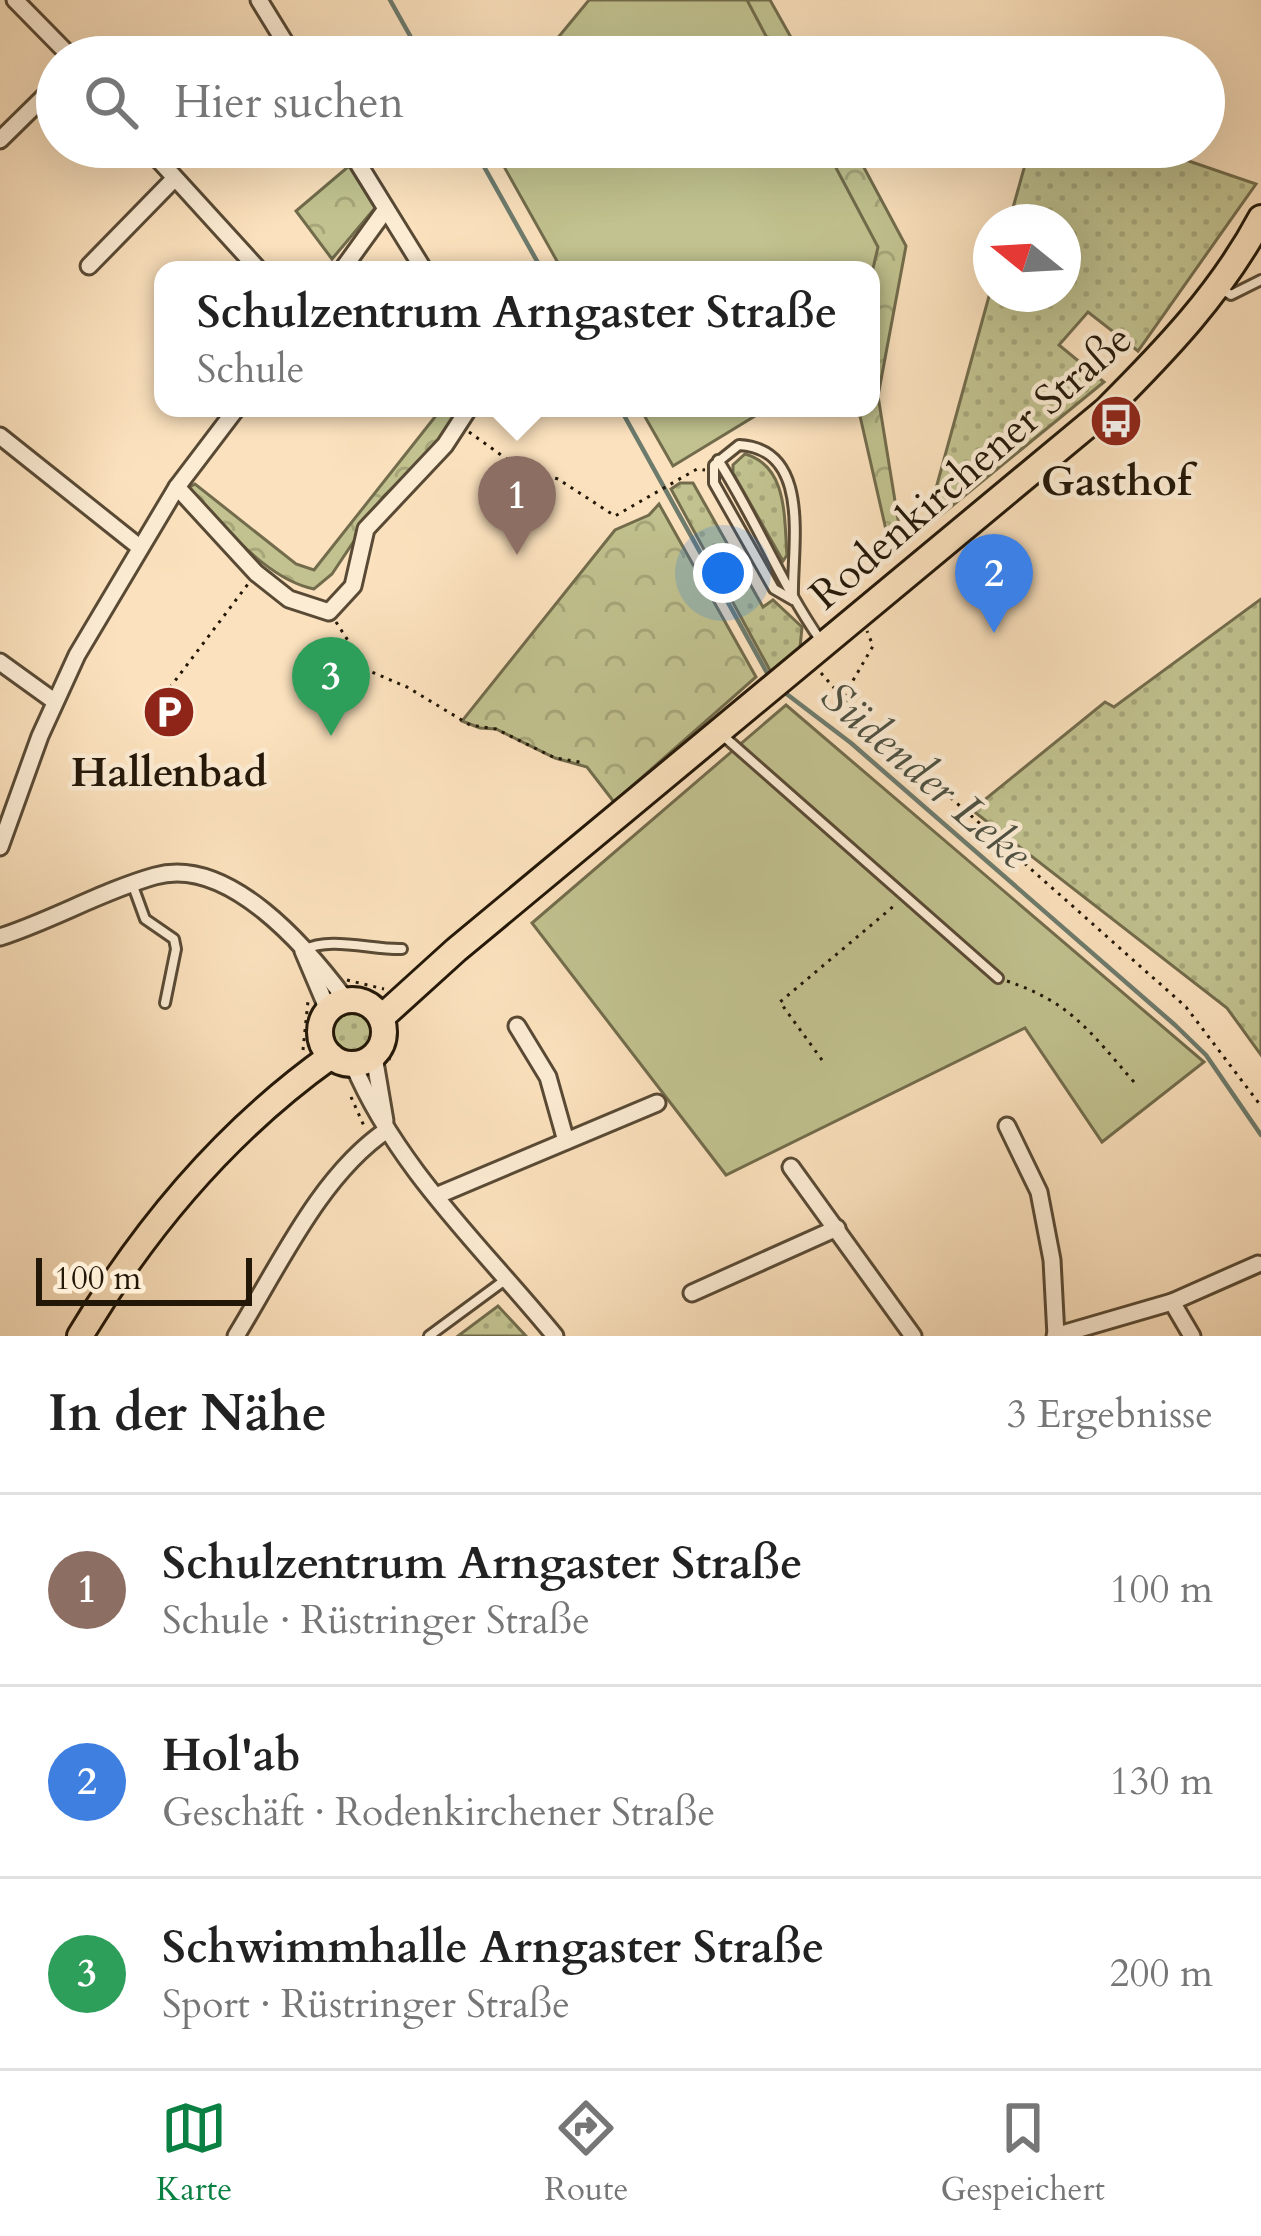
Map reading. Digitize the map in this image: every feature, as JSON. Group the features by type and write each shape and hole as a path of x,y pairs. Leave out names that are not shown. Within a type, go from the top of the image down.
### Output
{"main road":[{"name":"Rodenkirchener Straße","path":"356,1008 456,950 789,675 820,656 1106,410 1219,288 1261,218"},
{"path":"80,1336 146,1238 235,1134 345,1060 383,1041 356,1008 321,1024 345,1060"}],"street":[{"path":"15,0 50,36"},
{"path":"259,0 281,36"},
{"path":"0,140 36,105"},
{"path":"165,168 251,261"},
{"path":"361,168 418,261"},
{"path":"89,266 174,179"},
{"path":"348,261 386,209"},
{"path":"2,836 54,701 138,546 230,417"},
{"path":"176,487 256,573 290,599 329,612 353,586 366,529 445,445 464,417"},
{"path":"0,436 138,546"},
{"path":"0,662 54,701"},
{"path":"2,935 133,884 176,873 212,882 266,910 356,1008"},
{"path":"517,1027 548,1077 566,1141"},
{"path":"345,1060 381,1134 555,1336"},
{"path":"436,1196 657,1103"},
{"path":"1007,1126 1039,1192 1052,1260 1056,1336 1172,1302 1258,1264"},
{"path":"236,1336 338,1174 381,1134"},
{"path":"791,1167 913,1336"},
{"path":"692,1293 837,1228"},
{"path":"1172,1302 1192,1336"}],"lane":[{"path":"1219,288 1231,295 1261,280"},
{"path":"739,446 755,446 782,466 792,498 796,542 794,599 774,589 714,483 712,471 718,460 739,446"},
{"path":"718,460 775,559 820,656"},
{"path":"719,732 998,978"},
{"path":"133,884 146,919 174,939 165,1003"},
{"path":"303,951 324,942 368,950 402,949"},
{"path":"429,1336 508,1278"}],"path":[{"path":"459,424 518,467 558,479 615,516 697,469 712,471"},
{"path":"159,702 256,573"},
{"path":"329,612 367,670 407,687 470,725 496,728 555,758 580,762"},
{"path":"843,698 873,646 865,626"},
{"path":"820,656 843,698 896,749 1172,992 1200,1022 1261,1106"},
{"path":"822,1060 780,1002 906,896"},
{"path":"998,978 1046,994 1072,1012 1134,1082"},
{"path":"345,1060 358,1117 381,1134"}],"green space":[{"path":"589,0 747,0 766,36 559,36"},
{"path":"743,0 770,0 790,36 762,36"},
{"path":"347,168 375,208 332,259 296,211"},
{"path":"505,168 836,168 878,247 875,261 557,261"},
{"path":"830,168 864,168 906,246 880,385 880,261 867,261"},
{"path":"1024,168 1209,168 1256,184 1138,351 1088,312 1059,345 1104,382 925,528 985,312 1081,312 1081,204 1014,204"},
{"path":"880,408 902,544 889,543 860,417 880,417"},
{"path":"435,417 457,417 442,442 384,496 332,574 314,589 263,563 188,488 195,484 296,564 314,570"},
{"path":"645,417 753,417 673,466"},
{"path":"745,454 769,470 781,495 787,555 783,561 733,473 733,465"},
{"path":"693,483 763,607 773,600 802,627 800,648 772,674 671,489"},
{"path":"659,504 756,677 614,802 587,767 555,758 496,729 462,721 615,530 649,515"},
{"path":"1261,599 1261,1055 1227,1008 972,810 1105,702 1114,707"},
{"path":"786,705 1204,1062 1102,1142 1025,1028 726,1175 532,923"},
{"path":"352,1010 368,1016 374,1032 368,1048 352,1054 336,1048 330,1032 336,1016"},
{"path":"498,1306 526,1336 458,1336"}],"waterway":[{"name":"Südender Leke","path":"390,0 410,36"},
{"name":"Südender Leke","path":"485,168 537,261"},
{"name":"Südender Leke","path":"625,417 771,680"},
{"name":"Südender Leke","path":"784,692 851,743 1175,1025 1206,1055 1261,1135"}],"place":[{"name":"Gasthof","path":"1116,421"},
{"name":"Schulzentrum Arngaster Straße","path":"517,555"},
{"name":"Hol'ab","path":"994,633"},
{"name":"Hallenbad","path":"169,712"},
{"name":"Schwimmhalle Arngaster Straße","path":"331,736"}]}
